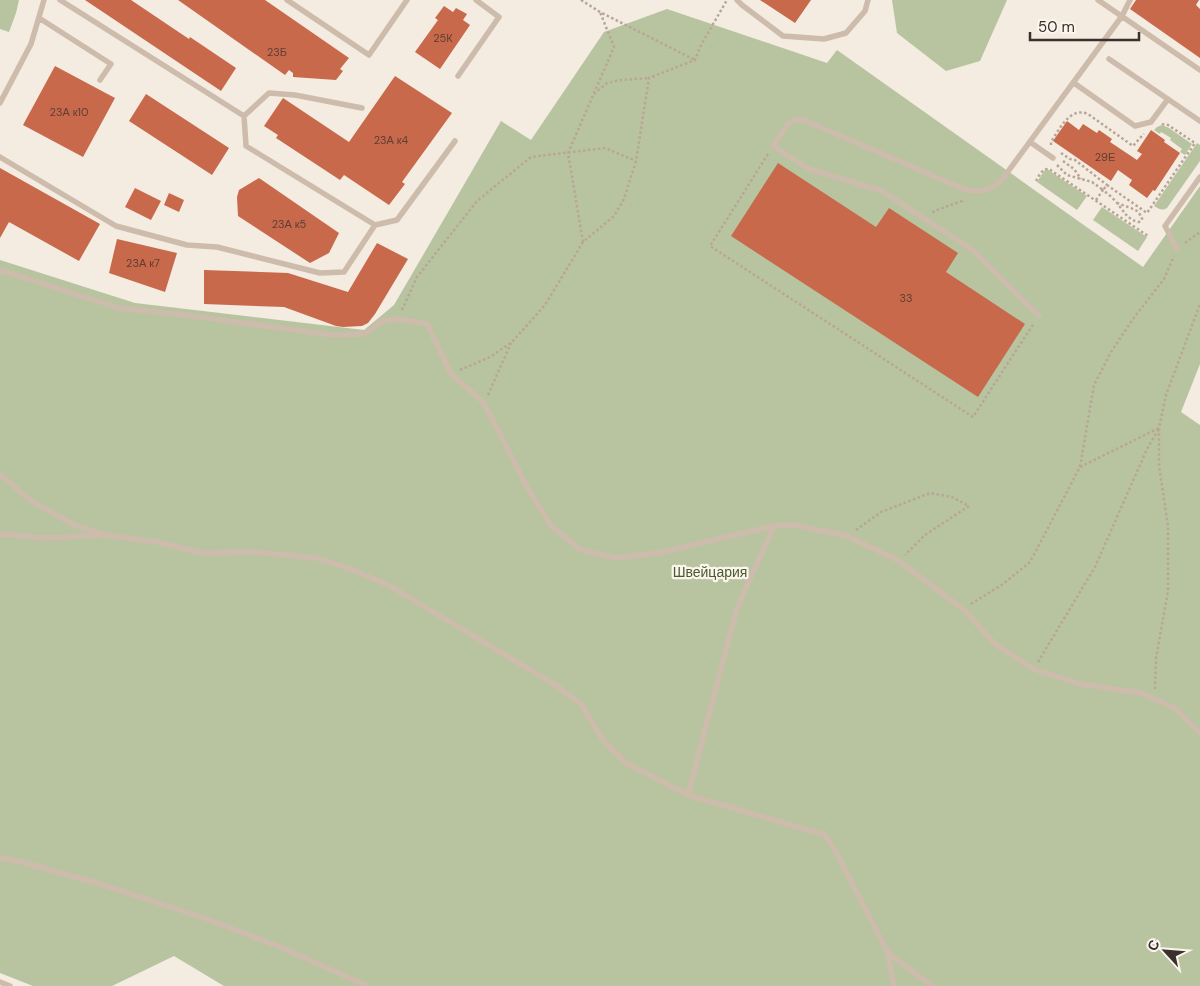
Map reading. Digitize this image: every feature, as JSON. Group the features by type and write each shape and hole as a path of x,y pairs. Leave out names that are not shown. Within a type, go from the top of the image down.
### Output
{"lane":[{"path":"0,103 31,44 44,0"},
{"path":"60,0 244,116"},
{"path":"287,0 370,55 407,0"},
{"path":"458,76 499,17 476,0"},
{"path":"737,0 742,6 783,36 824,39 846,33 865,11 868,0"},
{"path":"1098,0 1200,70"},
{"path":"1039,316 974,251 882,191 809,169 773,146 788,124 797,119 806,121 966,190 978,192 992,189 1030,142 1074,82 1122,16 1130,0"},
{"path":"39,18 111,64 100,80"},
{"path":"1110,59 1200,121"},
{"path":"1074,82 1135,126 1150,122 1168,99"},
{"path":"244,116 269,93 295,95 362,108"},
{"path":"244,116 246,146 375,225"},
{"path":"0,157 116,226 187,246 216,247 320,273 344,272 375,225 397,220 455,141"},
{"path":"1030,142 1054,158"},
{"path":"1177,249 1165,226 1200,177"},
{"path":"0,270 119,308 332,335 365,334 382,321 398,319 427,324 451,374 484,403 528,489 552,527 581,550 616,558 658,553 774,526 794,525 847,536 899,561 963,609 995,644 1033,669 1080,684 1141,693 1175,708 1200,733"},
{"path":"0,474 30,500 76,526 104,535 157,542 202,553 254,552 317,558 356,571 390,586 554,684 581,704 603,740 626,763 688,795 825,835 836,852 888,953 894,986"},
{"path":"688,795 737,608 774,526"},
{"path":"0,534 46,538 104,535"},
{"path":"0,858 22,862 108,886 204,918 283,948 367,986"},
{"path":"888,953 932,986"},
{"path":"0,982 10,986"}],"path":[{"path":"581,0 600,12 694,60"},
{"path":"593,95 606,83 649,78 694,60 727,0"},
{"path":"583,242 568,153 614,48 600,12"},
{"path":"451,374 490,357 512,342 545,305 583,242 614,216 624,199 636,161 649,78"},
{"path":"1052,147 1051,142 1069,116 1079,112 1088,114 1134,146 1146,133"},
{"path":"1058,151 1075,160 1147,213 1195,143 1168,124 1159,124"},
{"path":"773,146 710,246 973,417 1039,316"},
{"path":"398,319 417,277 476,201 531,157 605,148 636,161"},
{"path":"1082,179 1067,163 1061,160 1057,161 1057,165 1067,174 1082,179 1092,182 1103,190 1117,203 1123,213 1130,218 1139,222 1142,220 1142,217 1136,211 1117,203"},
{"path":"1036,181 1044,169 1050,169 1148,236"},
{"path":"1096,200 1107,185"},
{"path":"934,211 962,200"},
{"path":"963,609 1003,584 1030,562 1080,467 1094,385 1111,352 1133,319 1164,279 1177,249 1200,232"},
{"path":"1155,699 1156,658 1168,591 1168,526 1160,466 1159,428 1166,395 1200,304"},
{"path":"484,403 512,342"},
{"path":"1080,467 1159,428"},
{"path":"1033,669 1095,568 1147,448 1159,428"},
{"path":"847,536 881,512 930,493 952,497 969,506 925,535 899,561"}],"green space":[{"path":"0,0 19,0 9,32 0,29"},
{"path":"892,0 1007,0 980,61 946,71 897,33"},
{"name":"Швейцария","path":"667,9 827,63 837,50 1143,267 1200,186 1200,364 1181,412 1200,425 1200,986 224,986 174,956 112,986 33,986 0,973 0,260 135,303 364,330 394,305 501,121 531,140 604,32"},
{"path":"1162,125 1192,144 1185,155 1180,152 1182,149 1170,140 1171,138 1154,130"},
{"path":"1197,143 1200,145 1200,161 1167,208 1160,209 1154,206"},
{"path":"1047,169 1087,196 1077,210 1037,182"},
{"path":"1102,207 1147,237 1138,251 1093,220"}],"building":[{"path":"85,0 131,0 236,68 221,91"},
{"path":"178,0 265,0 349,58 340,69 343,71 336,80 293,77 293,73 289,70 285,75"},
{"path":"760,0 811,0 795,23"},
{"path":"1136,0 1199,0 1196,5 1200,9 1200,58 1130,9"},
{"path":"444,6 453,12 456,8 467,14 463,20 470,25 440,69 415,52 438,20 435,18"},
{"path":"55,66 115,98 83,157 23,125"},
{"path":"395,76 452,113 402,182 405,184 389,205 344,175 340,180 276,138 278,135 264,126 283,98 349,142"},
{"path":"146,94 229,148 212,175 129,121"},
{"path":"1067,121 1079,130 1083,124 1097,133 1099,130 1112,139 1110,142 1137,160 1142,154 1137,151 1151,130 1180,153 1155,191 1153,190 1147,198 1129,185 1132,180 1118,170 1111,181 1053,141"},
{"path":"778,163 876,227 889,208 958,253 946,272 1025,324 978,397 731,236"},
{"path":"0,168 100,224 79,261 9,222 0,238"},
{"path":"259,178 339,233 329,253 310,263 238,216 237,197 239,190"},
{"path":"135,188 161,201 151,220 125,207"},
{"path":"169,193 184,200 179,212 164,205"},
{"path":"117,239 177,253 165,292 109,273"},
{"path":"377,243 408,259 375,314 368,323 362,326 336,326 284,307 204,304 204,270 288,273 348,292"}]}
